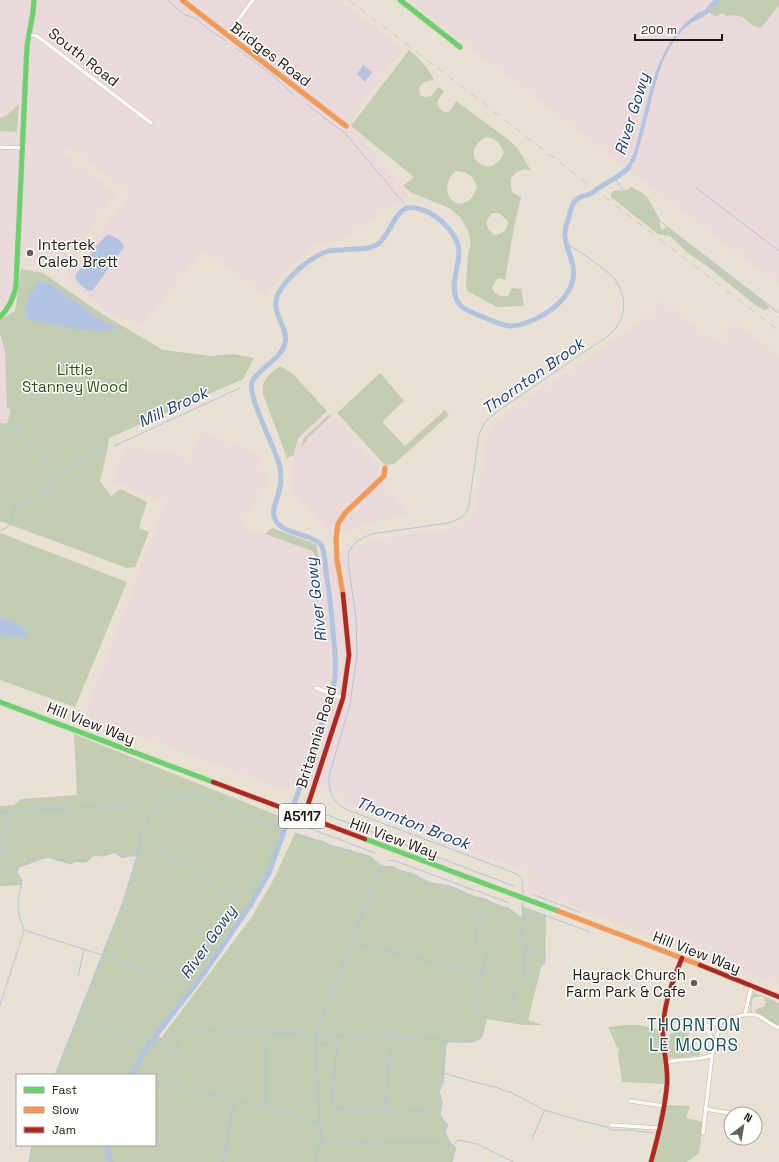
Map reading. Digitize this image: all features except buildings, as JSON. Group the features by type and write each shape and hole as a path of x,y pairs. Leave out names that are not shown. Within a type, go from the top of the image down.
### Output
{"street":[{"name":"South Road","path":"34,0 34,12 29,35 38,36 151,123"},
{"name":"Bridges Road","path":"182,0 346,126"},
{"path":"227,35 253,0"},
{"path":"400,0 460,47"},
{"path":"0,317 7,311 11,303 16,285 27,46 29,35"},
{"path":"0,147 22,148"},
{"name":"Britannia Road","path":"304,817 343,698 349,655 336,531 338,524 345,513 384,476 385,468"},
{"path":"316,688 343,698"},
{"name":"Hill View Way","path":"0,702 682,958 779,997"},
{"path":"651,1162 664,1106 667,1082 662,1030 667,997 682,958"},
{"path":"745,1015 752,986"},
{"path":"714,1044 706,1028 707,1026 745,1015 754,1014 779,1028"},
{"path":"703,1133 710,1067 714,1044 721,1021"},
{"path":"666,1063 672,1061 704,1059 712,1055"},
{"path":"704,1059 710,1067"},
{"path":"630,1101 664,1106"},
{"path":"706,1109 723,1112"},
{"path":"611,1125 659,1128"}],"shaded area":[{"path":"0,0 339,0 403,48 358,110 351,126 409,195 344,239 314,245 276,281 265,295 205,251 141,326 105,310 64,278 130,195 69,146 64,152 116,193 59,273 34,262 26,262 21,269 13,268 12,294 7,304 4,307 0,307"},
{"path":"409,0 779,0 779,284 608,154 518,83 463,43"},
{"path":"662,301 718,344 735,323 779,356 779,985 526,888 530,873 350,805 338,795 294,781 289,791 85,716 165,502 114,482 124,450 131,448 172,453 186,458 191,457 201,432 257,452 268,483 240,526 312,551 356,551 368,540 451,529 462,525 469,519 475,510 484,449 488,434 494,423 652,314"},
{"path":"0,333 5,351 7,408 11,408 7,424 0,423"},
{"path":"327,411 332,414 379,467 378,477 409,513 345,531 331,532 291,491 294,455 298,438"}],"green space":[{"path":"719,0 779,0 779,5 761,28 738,16 726,16 723,13 715,17 709,12"},
{"path":"409,50 429,71 434,80 427,81 422,84 419,88 420,95 429,97 438,87 444,91 437,102 442,111 448,112 456,101 509,140 518,149 531,171 525,169 517,172 511,178 511,188 513,193 521,197 505,280 498,278 492,288 498,295 503,296 508,296 512,288 521,289 524,306 497,307 467,291 466,283 468,255 471,243 468,231 461,218 449,208 412,193 403,186 414,177 351,126","holes":["486,137 497,142 501,146 504,153 498,162 491,166 484,166 478,163 475,158 474,151 477,144","456,171 464,172 470,175 477,187 472,198 465,203 458,204 453,201 448,195 447,188 449,179","492,213 499,213 508,221 506,230 500,234 494,235 486,224"]},
{"path":"19,104 17,132 0,131 0,118 6,116"},
{"path":"631,187 641,192 648,198 659,218 661,229 666,227 668,228 763,301 769,309 764,310 754,304 707,266 688,253 670,236 658,234 611,197 613,191 627,190"},
{"name":"Little Stanney Wood","path":"21,269 43,273 99,312 163,350 211,356 234,354 254,358 243,379 109,438 100,481 111,496 121,489 147,502 139,528 149,532 135,567 127,568 0,521 0,423 7,424 11,409 7,408 5,351 0,333 0,320 15,311"},
{"path":"280,366 293,374 327,411 298,438 294,455 287,458 263,394 263,384 267,377"},
{"path":"380,373 404,401 382,422 405,446 445,410 449,415 394,464 385,465 337,413"},
{"path":"330,414 331,416 308,438 301,448 304,438"},
{"path":"272,528 316,544 319,561 312,551 265,534"},
{"path":"0,533 127,582 75,707 0,680"},
{"path":"74,734 289,820 269,873 251,904 202,976 156,1035 161,1038 252,917 275,877 295,833 369,856 381,866 394,867 401,871 411,873 431,883 454,887 473,896 508,908 522,918 522,907 546,915 545,963 542,964 528,1020 545,1026 523,1025 486,1019 484,1031 480,1038 472,1042 449,1042 446,1045 443,1083 439,1091 442,1103 440,1115 448,1126 445,1130 448,1138 456,1148 452,1162 29,1162 32,1146 156,1146 156,1074 55,1074 123,902 137,856 122,858 115,852 103,856 94,855 86,861 76,861 71,864 47,857 19,867 17,872 22,881 21,885 0,886 0,806 14,805 21,799 77,795"},
{"path":"753,992 779,1003 779,1026 766,1020 755,1011 764,1007 766,1001 764,997 761,996 753,998 751,1008 752,1012 750,1011"},
{"path":"640,1025 655,1029 659,1028 664,1070 664,1084 622,1082 618,1055 619,1048 617,1047 608,1027"},
{"path":"678,1031 689,1033 688,1046 701,1049 700,1055 687,1058 668,1058 667,1050 670,1034"},
{"path":"666,1105 690,1106 686,1118 703,1122 698,1154 687,1162 653,1161"}],"water":[{"path":"714,0 719,0 709,12 706,8"},
{"path":"700,11 704,17 690,24 684,29 673,43 665,57 655,85 635,161 626,172 624,170 631,160 635,149 654,76 660,62 667,48 686,22"},
{"path":"363,65 372,72 365,82 357,74"},
{"path":"108,234 120,241 124,247 93,290 88,291 75,278 97,245"},
{"path":"43,281 52,285 102,321 114,326 116,329 108,331 86,330 27,319 24,313 29,295 39,282"},
{"path":"0,617 19,624 27,631 28,636 25,638 0,635"}],"waterway":[{"path":"167,0 185,15 197,19 208,29 226,41"},
{"name":"River Gowy","path":"698,17 707,11 718,0"},
{"path":"236,48 271,74 293,94"},
{"path":"307,104 345,133 407,207"},
{"name":"River Gowy","path":"293,807 334,684 335,658 331,610 323,549 314,539 283,528 275,519 274,510 280,487 280,468 257,410 252,389 252,382 255,377 275,359 283,349 285,343 284,331 276,307 278,294 287,281 300,268 314,258 331,250 374,246 384,238 400,212 408,208 417,208 429,212 440,219 456,240 459,249 459,256 454,291 456,299 461,306 492,321 505,325 513,326 526,323 549,311 561,301 570,289 574,274 566,244 565,232 574,202 580,197 592,193 629,167"},
{"name":"Thornton Brook","path":"615,179 623,190 639,205 779,313"},
{"path":"696,188 779,251"},
{"name":"Thornton Brook","path":"523,893 522,879 517,874 345,809 334,799 330,791 329,776 350,704 357,656 356,618 348,562 349,551 357,541 371,534 448,523 455,521 464,515 469,505 479,434 485,422 495,413 608,336 618,324 624,303 620,288 615,280 597,264 566,243"},
{"name":"Mill Brook","path":"114,446 240,388"},
{"path":"0,431 19,431 23,434"},
{"path":"27,438 48,465"},
{"name":"Mill Brook","path":"0,531 11,523 16,505 38,498 43,493 50,480 77,462 107,448"},
{"path":"55,1074 123,902 137,856 141,834 151,811 173,799 189,793 286,829"},
{"path":"0,812 141,804"},
{"path":"0,855 12,812"},
{"path":"319,812 382,836"},
{"name":"River Gowy","path":"133,1074 147,1047 202,976 251,904 269,873 290,815"},
{"path":"298,824 375,853"},
{"path":"295,833 369,856 381,865"},
{"path":"384,837 514,886"},
{"path":"146,839 239,902"},
{"path":"0,866 19,867 47,857 71,864 76,861 86,861 94,855 103,856 115,852 122,858 137,856"},
{"path":"388,861 393,860 476,891"},
{"path":"315,1162 321,1140 315,1035 381,866 394,867 401,871 411,873 431,883 450,886 473,896"},
{"path":"19,867 17,872 22,881 18,906 24,930 182,983"},
{"path":"478,891 509,903"},
{"path":"532,894 579,912"},
{"path":"477,897 508,908 522,918"},
{"name":"Thornton Brook","path":"487,1018 493,1010 513,1004 513,992 521,982 524,972 524,945 520,935 523,923 522,903"},
{"path":"481,1014 472,1005 472,1002 475,998 489,948 475,942 476,926 484,907"},
{"path":"523,907 590,932"},
{"path":"0,1005 24,931"},
{"name":"Thornton Brook","path":"521,938 526,942 528,950 542,950"},
{"path":"352,942 482,974"},
{"path":"78,976 84,950"},
{"path":"542,967 542,964 545,963 545,951"},
{"path":"79,1016 142,1048"},
{"name":"Thornton Brook","path":"163,1040 171,1047 176,1048 185,1030 195,1027 207,1031 217,1032 261,1032 344,1036 368,1034 375,1037 421,1038 441,1040 445,1042 474,1042 482,1036 486,1021"},
{"path":"265,1041 265,1108"},
{"path":"316,1043 337,1045 332,1108 385,1110 400,1109 434,1112"},
{"path":"385,1110 391,1044"},
{"path":"446,1044 443,1083 439,1091 442,1103 440,1115 448,1126 445,1130 448,1138 456,1148 452,1162"},
{"path":"444,1073 495,1087 512,1093 544,1110 607,1127 612,1130 629,1130 653,1133"},
{"path":"156,1080 319,1122"},
{"path":"223,1162 234,1102"},
{"path":"532,1139 544,1111"},
{"path":"453,1145 459,1140 477,1144 513,1162"},
{"path":"321,1142 442,1143"},
{"path":"29,1162 32,1146"},
{"name":"River Gowy","path":"108,1146 108,1155 111,1162"}],"railway":[{"path":"349,0 779,331"}],"traffic: fast":[{"path":"0,317 11,302 16,285 27,46 34,0"},
{"path":"400,0 460,47"},
{"path":"0,702 213,782"},
{"path":"365,839 558,911"}],"traffic: slow":[{"path":"182,0 346,126"},
{"path":"343,594 337,560 336,539 338,524 345,513 384,476 385,468"},
{"path":"558,911 700,965"}],"traffic: jam":[{"path":"304,817 343,698 349,655 343,594"},
{"path":"213,782 365,839"},
{"path":"651,1162 663,1114 667,1084 663,1038 664,1017 674,977 682,958"},
{"path":"700,965 779,997"}],"place":[{"name":"Intertek Caleb Brett","path":"30,253"},
{"name":"Hayrack Church Farm Park & Cafe","path":"694,983"}],"district":[{"name":"THORNTON LE MOORS","path":"694,1035"}]}
